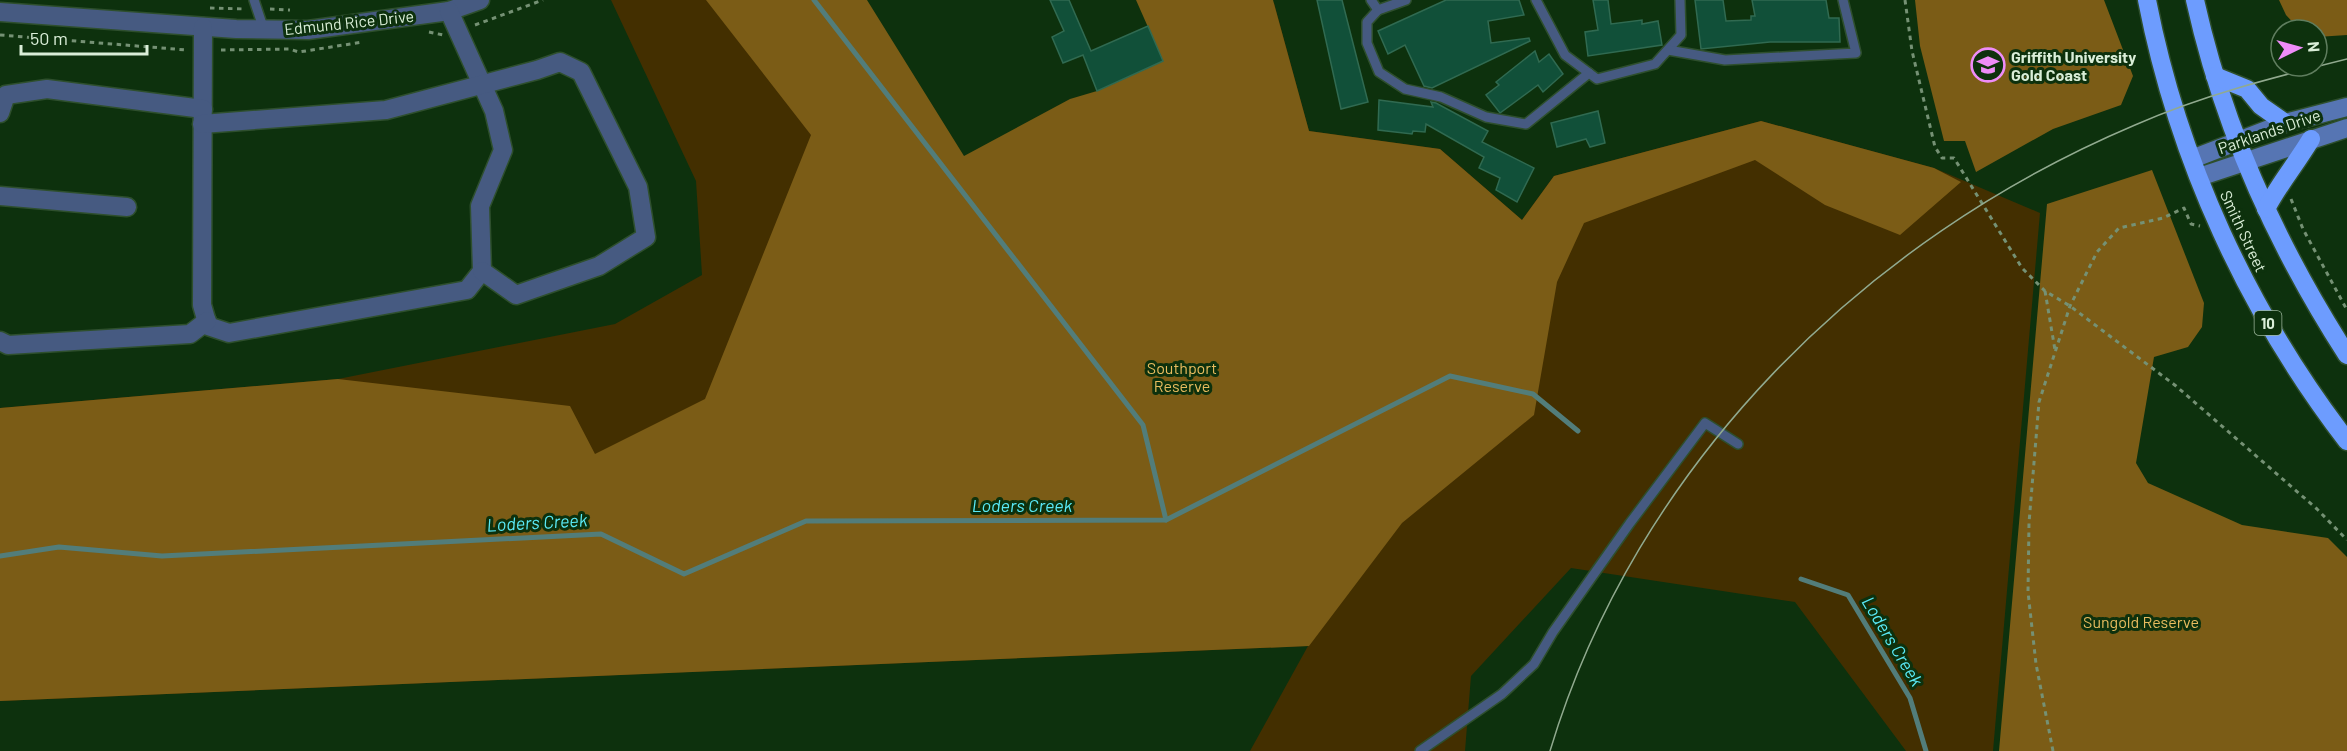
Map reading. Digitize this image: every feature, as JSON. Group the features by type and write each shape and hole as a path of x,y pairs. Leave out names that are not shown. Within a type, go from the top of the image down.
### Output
{"highway":[{"name":"Smith Street","path":"2195,0 2215,76 2237,141 2266,209 2324,319 2347,355"},
{"name":"Smith Street","path":"2149,8 2169,93 2221,232 2266,318 2307,387 2347,441"},
{"path":"2215,76 2247,89 2261,106 2285,123"},
{"path":"2266,209 2278,184 2298,162 2311,139"}],"street":[{"name":"Edmund Rice Drive","path":"0,12 203,27 308,30 448,11 480,0"},
{"path":"203,27 202,305 208,326 229,333 467,290 482,271 480,206 503,150 494,111 448,11"},
{"path":"0,113 6,95 47,89 203,116 386,110 560,62 581,72 638,187 646,237 599,266 516,294 482,271"},
{"name":"Parklands Drive","path":"2192,159 2285,123 2347,107"},
{"name":"Parklands Drive","path":"2199,177 2347,128"},
{"path":"0,196 127,207"},
{"path":"0,341 8,345 190,334 207,321"}],"lane":[{"path":"254,0 264,30"},
{"path":"1371,0 1378,9"},
{"path":"1406,0 1378,9 1367,22 1367,43 1379,72 1405,89 1441,97 1485,117 1526,124 1589,73"},
{"path":"1536,0 1565,55 1598,79 1655,64 1681,35 1680,0"},
{"path":"1668,50 1725,60 1856,53 1843,0"},
{"path":"1420,751 1502,694 1534,664 1553,632 1630,523 1705,423 1738,444"}],"path":[{"path":"1905,0 1912,51 1935,147 1942,158 1954,158 2022,268 2045,291 2070,306 2176,386 2317,509 2347,540"},
{"path":"2293,190 2291,199 2295,211 2347,310"},
{"path":"2053,751 2036,664 2028,592 2029,523 2039,402 2070,306 2097,252 2119,228 2163,218 2184,208"},
{"path":"2045,291 2055,351"}],"green space":[{"name":"Southport Reserve","path":"611,0 839,0 951,195 1274,3 1309,131 1440,149 1522,220 1554,176 1761,121 1934,168 2040,213 1993,751 1906,751 1795,602 1571,568 1471,676 1465,751 1250,751 1308,646 0,701 0,408 338,379 615,324 702,275 696,181"},
{"name":"Southport Reserve","path":"706,0 867,0 964,156 1070,99 1097,91 1163,61 1136,0 1273,0 1309,131 1440,149 1522,220 1554,176 1761,121 1934,168 1961,182 1900,235 1825,205 1755,160 1584,223 1557,282 1534,415 1402,523 1309,646 0,701 0,408 338,379 570,406 595,454 705,399 811,135"},
{"name":"Griffith University Gold Coast","path":"1915,0 2104,0 2133,76 2121,105 2053,129 1976,172 1965,141 1944,141 1920,46"},
{"path":"2279,0 2347,0 2347,35 2329,36 2329,18 2289,18"},
{"name":"Sungold Reserve","path":"2152,170 2204,303 2202,327 2188,347 2154,357 2136,463 2148,483 2242,525 2328,538 2347,557 2347,751 1999,751 2047,204"}],"building":[{"path":"1050,0 1069,0 1091,51 1148,26 1163,61 1097,91 1083,55 1063,63 1052,37 1064,31"},
{"path":"1317,0 1342,0 1368,102 1341,109"},
{"path":"1446,0 1519,0 1524,15 1488,21 1491,43 1529,38 1530,41 1432,88 1424,86 1405,45 1388,54 1378,31"},
{"path":"1593,0 1608,0 1611,24 1642,20 1642,24 1658,21 1662,45 1588,56 1585,32 1598,30"},
{"path":"1695,0 1723,0 1726,21 1751,20 1751,16 1755,16 1752,0 1826,0 1829,18 1839,18 1840,42 1770,42 1701,49"},
{"path":"1535,51 1539,62 1549,54 1563,74 1543,92 1538,85 1500,113 1486,95 1499,85 1496,82"},
{"path":"1379,100 1433,107 1431,102 1436,103 1488,131 1482,142 1534,168 1517,202 1496,190 1500,178 1479,168 1484,157 1426,124 1425,132 1413,131 1412,134 1378,130"},
{"path":"1598,111 1605,143 1590,147 1586,139 1557,147 1551,123"}],"waterway":[{"name":"Loders Creek","path":"814,0 1143,425 1166,520"},
{"name":"Loders Creek","path":"0,556 59,547 162,556 601,534 684,574 806,521 1166,520 1450,376 1533,394 1578,431"},
{"name":"Loders Creek","path":"1801,579 1848,595 1910,698 1926,751"}],"tram line":[{"path":"1550,751 1589,647 1639,549 1701,458 1773,374 1853,298 1941,231 2035,173 2161,114 2266,80 2347,59"}],"place":[{"name":"Griffith University Gold Coast","path":"1988,65"}]}
